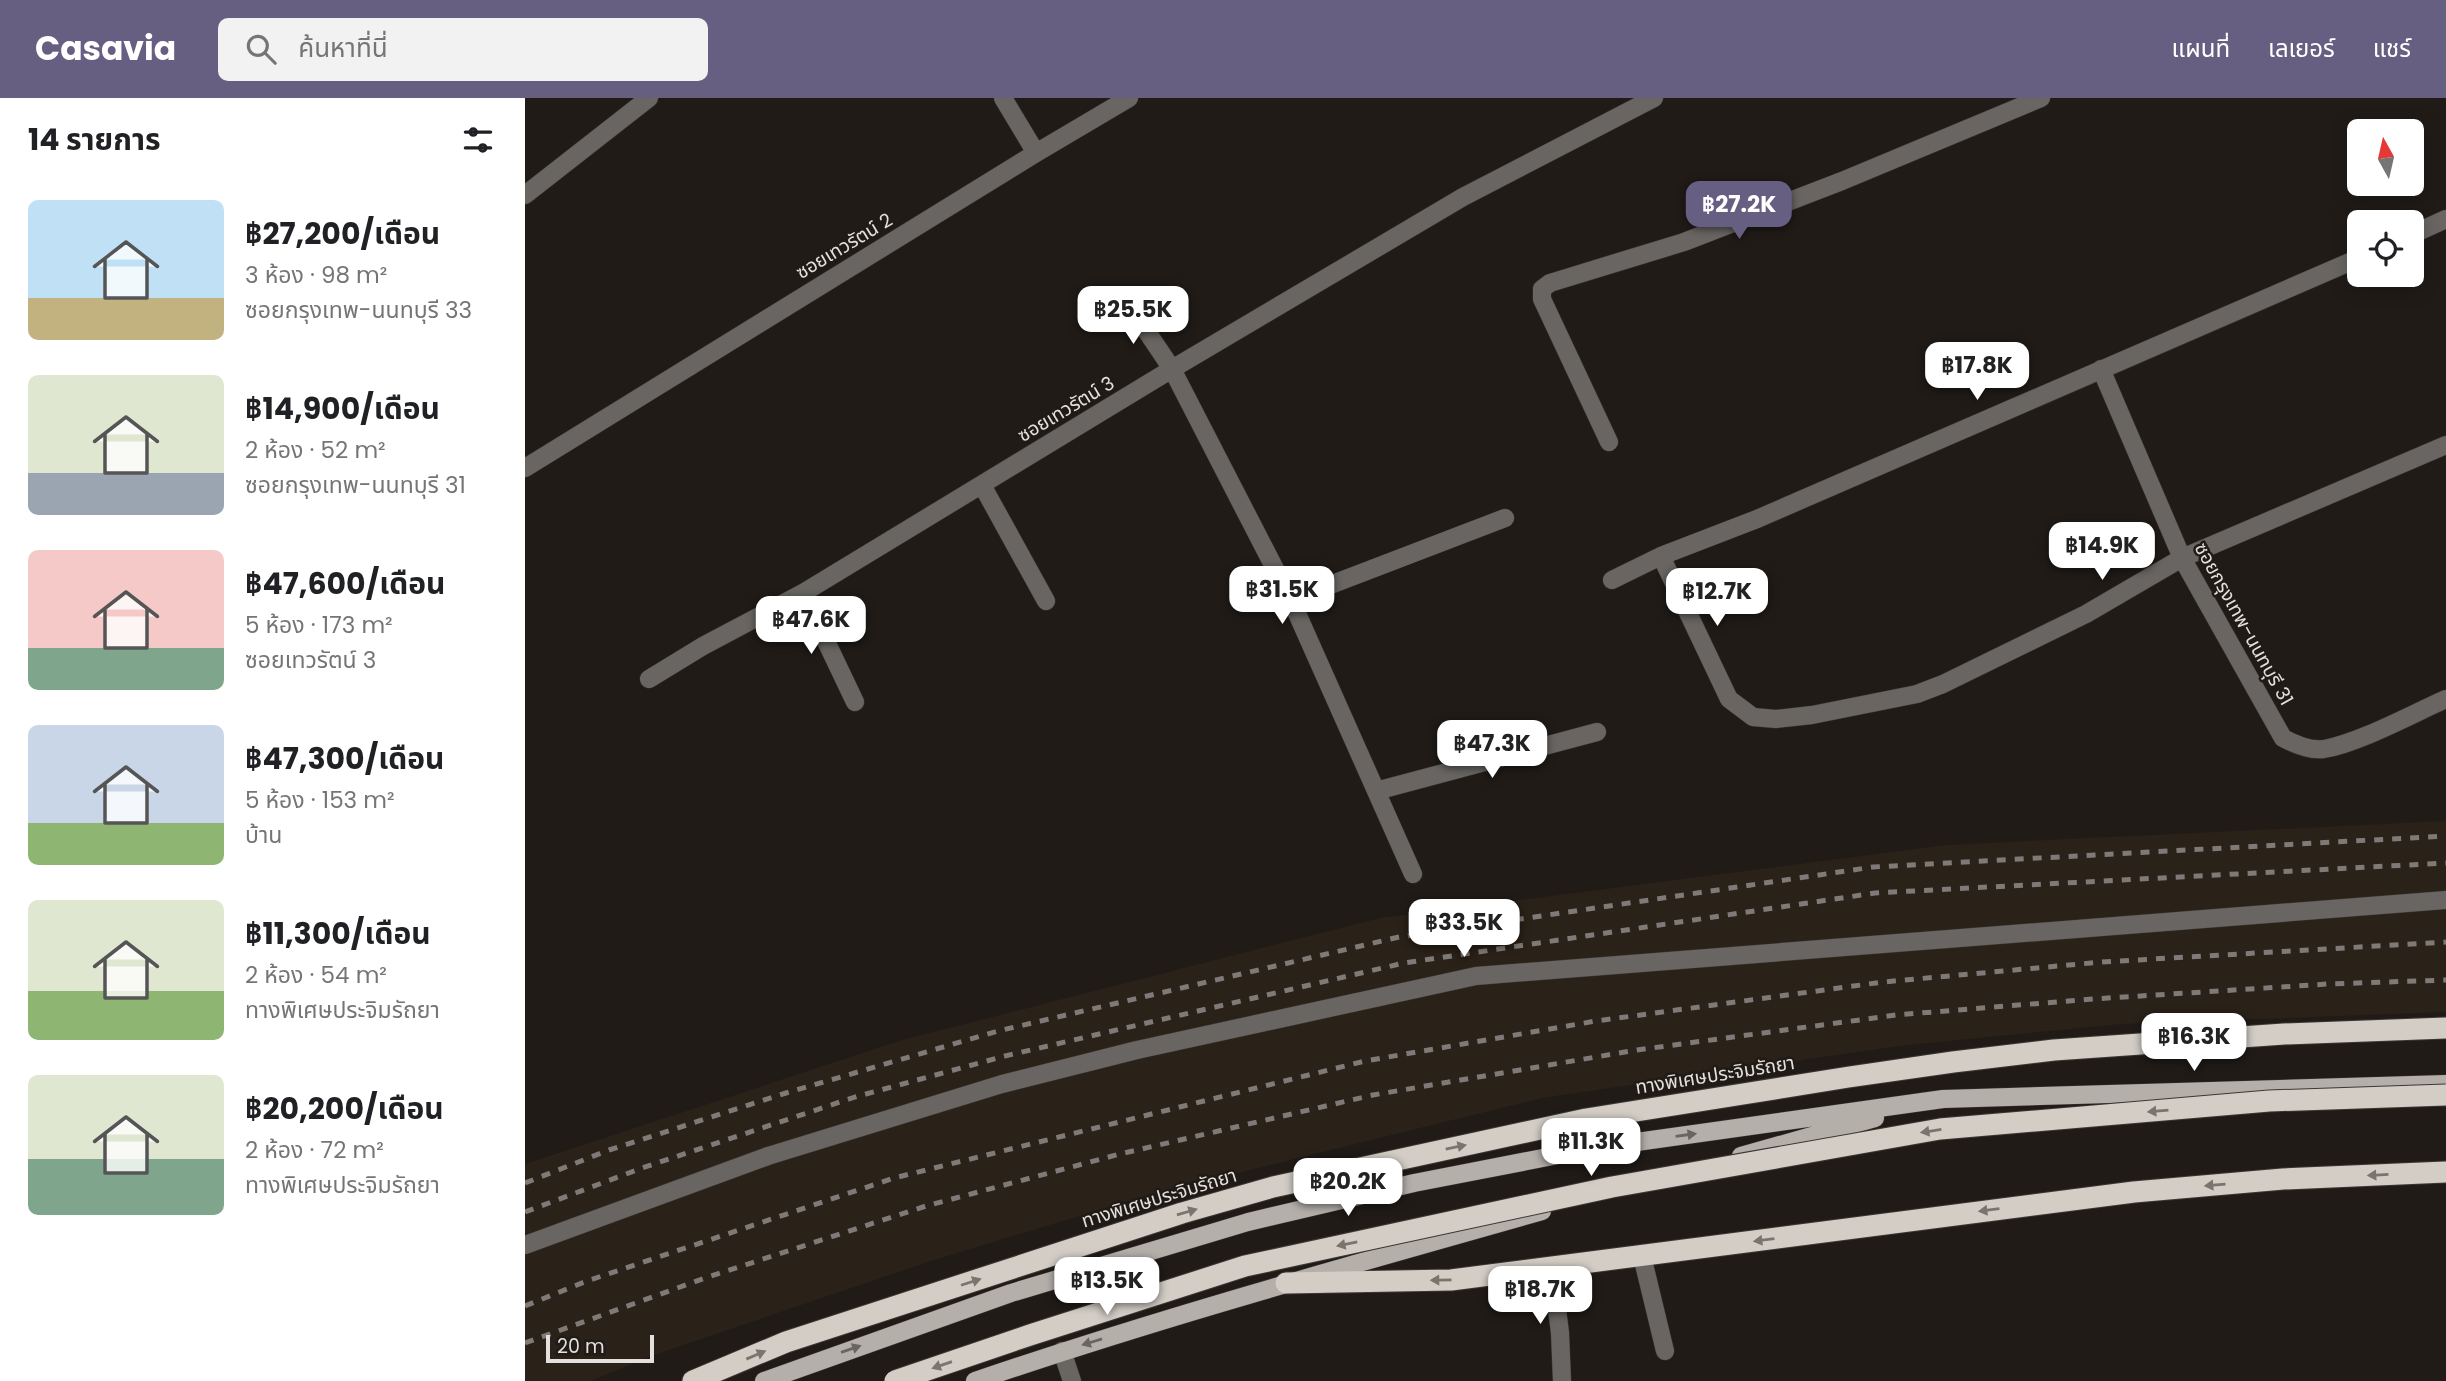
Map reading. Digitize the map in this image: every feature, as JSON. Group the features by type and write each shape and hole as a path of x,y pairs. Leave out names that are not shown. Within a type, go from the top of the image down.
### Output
{"highway":[{"name":"ทางพิเศษประจิมรัถยา","path":"693,1381 786,1342 1182,1213 1273,1187 1586,1119 1862,1075 2054,1051 2284,1034 2446,1028"},
{"path":"895,1381 1245,1266 1612,1187 1940,1129 2269,1101 2446,1095"},
{"path":"1286,1283 1451,1280 2134,1192 2283,1179 2446,1172"}],"main road":[{"path":"764,1381 1011,1293 1248,1222 1414,1183 1594,1148 1943,1099 2446,1084"},
{"path":"975,1381 1062,1351 1286,1283 1943,1099"}],"street":[{"path":"525,195 649,98"},
{"path":"1003,98 1036,153"},
{"name":"ซอยเทวรัตน์ 2","path":"525,468 1129,98"},
{"name":"ซอยเทวรัตน์ 3","path":"649,679 703,646 803,593 1462,197 1654,98"},
{"path":"1609,442 1542,299 1542,289 1550,283 1684,242 1842,181 2042,98"},
{"path":"2424,229 2446,219"},
{"path":"1612,580 1661,556 1770,513 2347,263"},
{"path":"1127,302 1172,369 1291,600 1413,874"},
{"name":"ซอยกรุงเทพ-นนทบุรี 31","path":"2101,369 2182,558 2283,738 2298,746 2322,750 2348,742 2446,699"},
{"path":"1661,556 1729,699 1753,717 1776,719 1812,715 1917,694 1944,684 2086,614 2182,558 2446,445"},
{"path":"982,485 1047,600"},
{"path":"1291,600 1505,518"},
{"path":"803,593 855,702"},
{"path":"1376,791 1597,732"},
{"path":"525,1245 768,1156 1002,1084 1137,1051 1476,976 2446,900"},
{"path":"1641,1256 1665,1351"},
{"path":"1552,1268 1560,1333 1562,1381"},
{"path":"1062,1351 1072,1381"}],"shaded area":[{"path":"2446,821 2446,1012 2121,1024 1899,1046 1542,1098 1152,1194 931,1261 651,1356 591,1381 525,1381 525,1164 902,1040 1380,918 1946,845"}],"railway":[{"path":"525,1183 609,1150 786,1093 998,1031 1399,937 1873,867 2446,836"},
{"path":"525,1212 642,1168 855,1097 1005,1056 1404,963 1875,893 2446,863"},
{"path":"525,1306 587,1281 894,1178 1365,1061 1596,1021 1883,982 2102,962 2446,942"},
{"path":"525,1343 705,1278 926,1206 1120,1154 1373,1095 1637,1050 1896,1015 2328,984 2446,980"}]}
